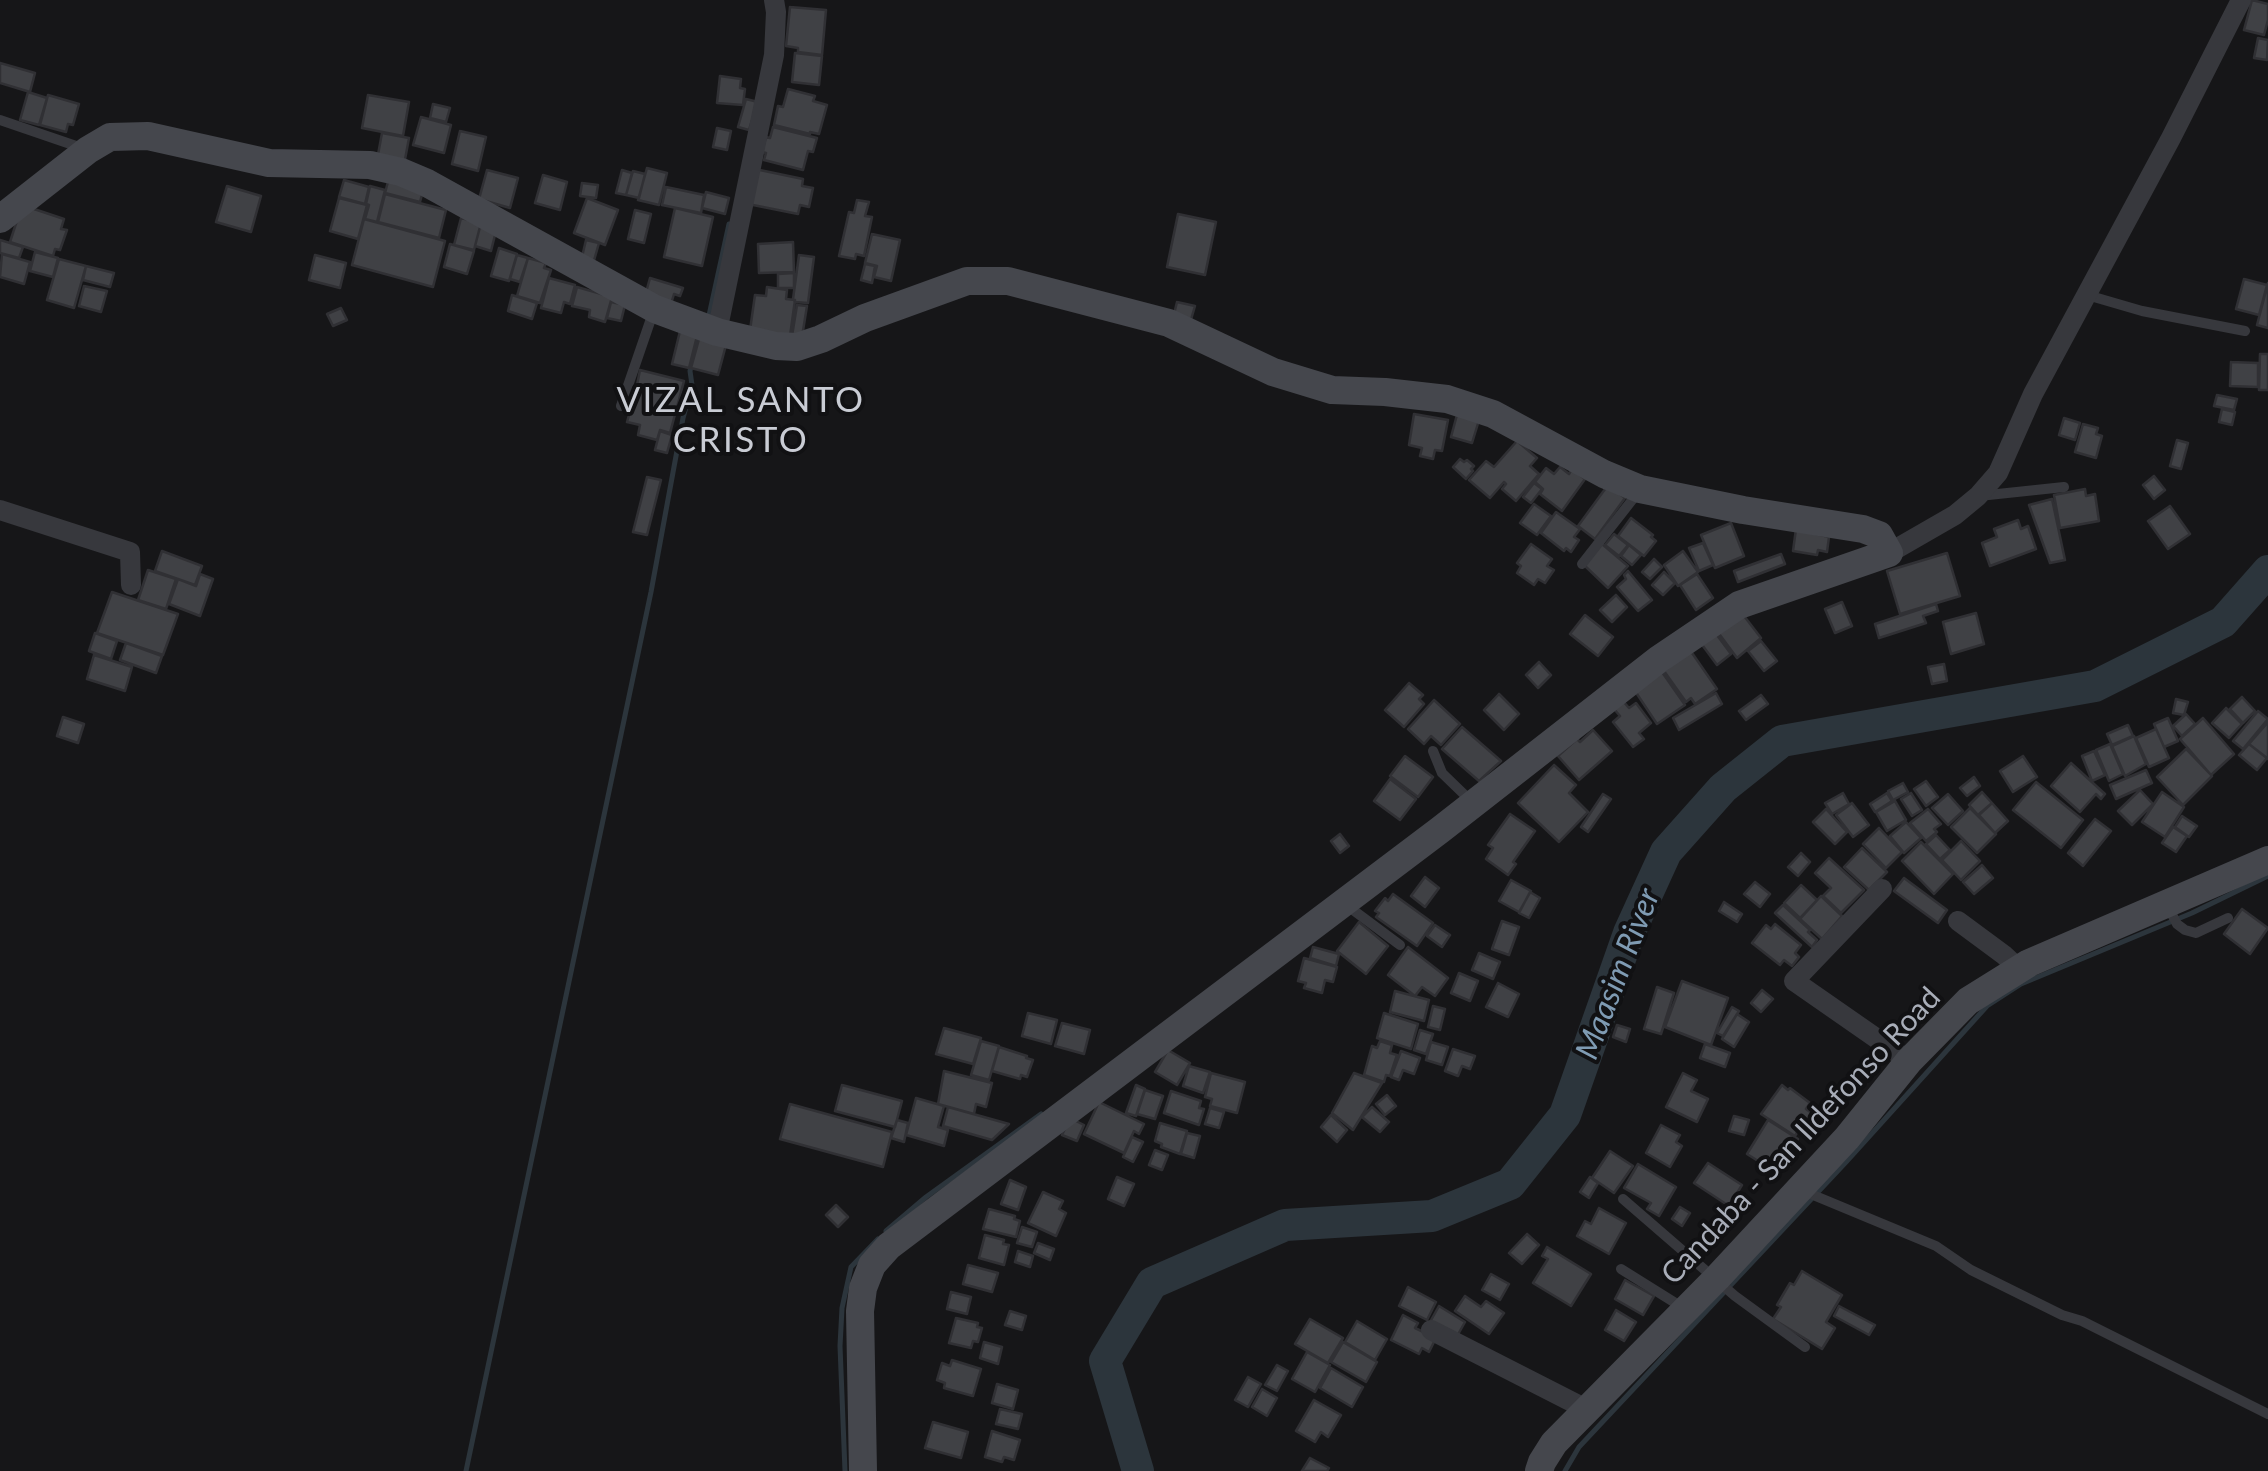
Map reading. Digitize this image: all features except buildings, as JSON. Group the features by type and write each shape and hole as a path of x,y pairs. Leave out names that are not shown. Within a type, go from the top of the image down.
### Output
{"street":[{"path":"717,332 774,55 774,0"},
{"path":"863,1471 862,1288 872,1265 889,1246 1344,904 1658,659 1740,605 1889,553 1955,515 1978,496 1998,473 2033,394 2241,0"},
{"path":"0,220 110,137 148,136 270,163 370,165 427,183 654,309 717,332 797,347 966,281 1008,281 1169,324 1273,372 1332,390 1447,399 1493,414 1640,490 1871,530 1880,536 1889,553"},
{"path":"0,510 130,552 131,585"},
{"name":"Candaba - San Ildefonso Road","path":"1539,1471 1554,1442 1686,1310 1725,1287 1909,1061 1968,1002 2018,969 2172,914 2268,860"},
{"path":"1882,889 1794,981 1909,1061"},
{"path":"1958,921 2018,969"},
{"path":"1430,1330 1586,1409"}],"lane":[{"path":"0,120 88,150"},
{"path":"2087,295 2142,311 2245,331"},
{"path":"621,406 654,309"},
{"path":"1978,496 2064,487"},
{"path":"1582,564 1640,490"},
{"path":"1433,751 1442,772 1474,804"},
{"path":"1344,904 1400,945"},
{"path":"2172,914 2184,930 2196,933 2228,918"},
{"path":"1804,1192 1936,1246 1972,1270 2062,1316 2082,1321 2268,1414"},
{"path":"1623,1199 1725,1287 1805,1348"},
{"path":"1621,1269 1686,1310"}],"waterway":[{"path":"708,320 729,224"},
{"path":"466,1471 651,592 699,333"},
{"name":"Maasim River","path":"1138,1471 1105,1361 1152,1283 1285,1225 1432,1216 1510,1184 1565,1115 1629,933 1666,852 1723,788 1782,741 2095,686 2223,622 2268,571"},
{"path":"1565,1471 1579,1447 1987,1006 2021,984 2192,913 2268,876"},
{"path":"886,1231 926,1197 1041,1114"},
{"path":"845,1471 842,1308 851,1267 878,1239"}],"district":[{"name":"VIZAL SANTO CRISTO","path":"741,421"}]}
